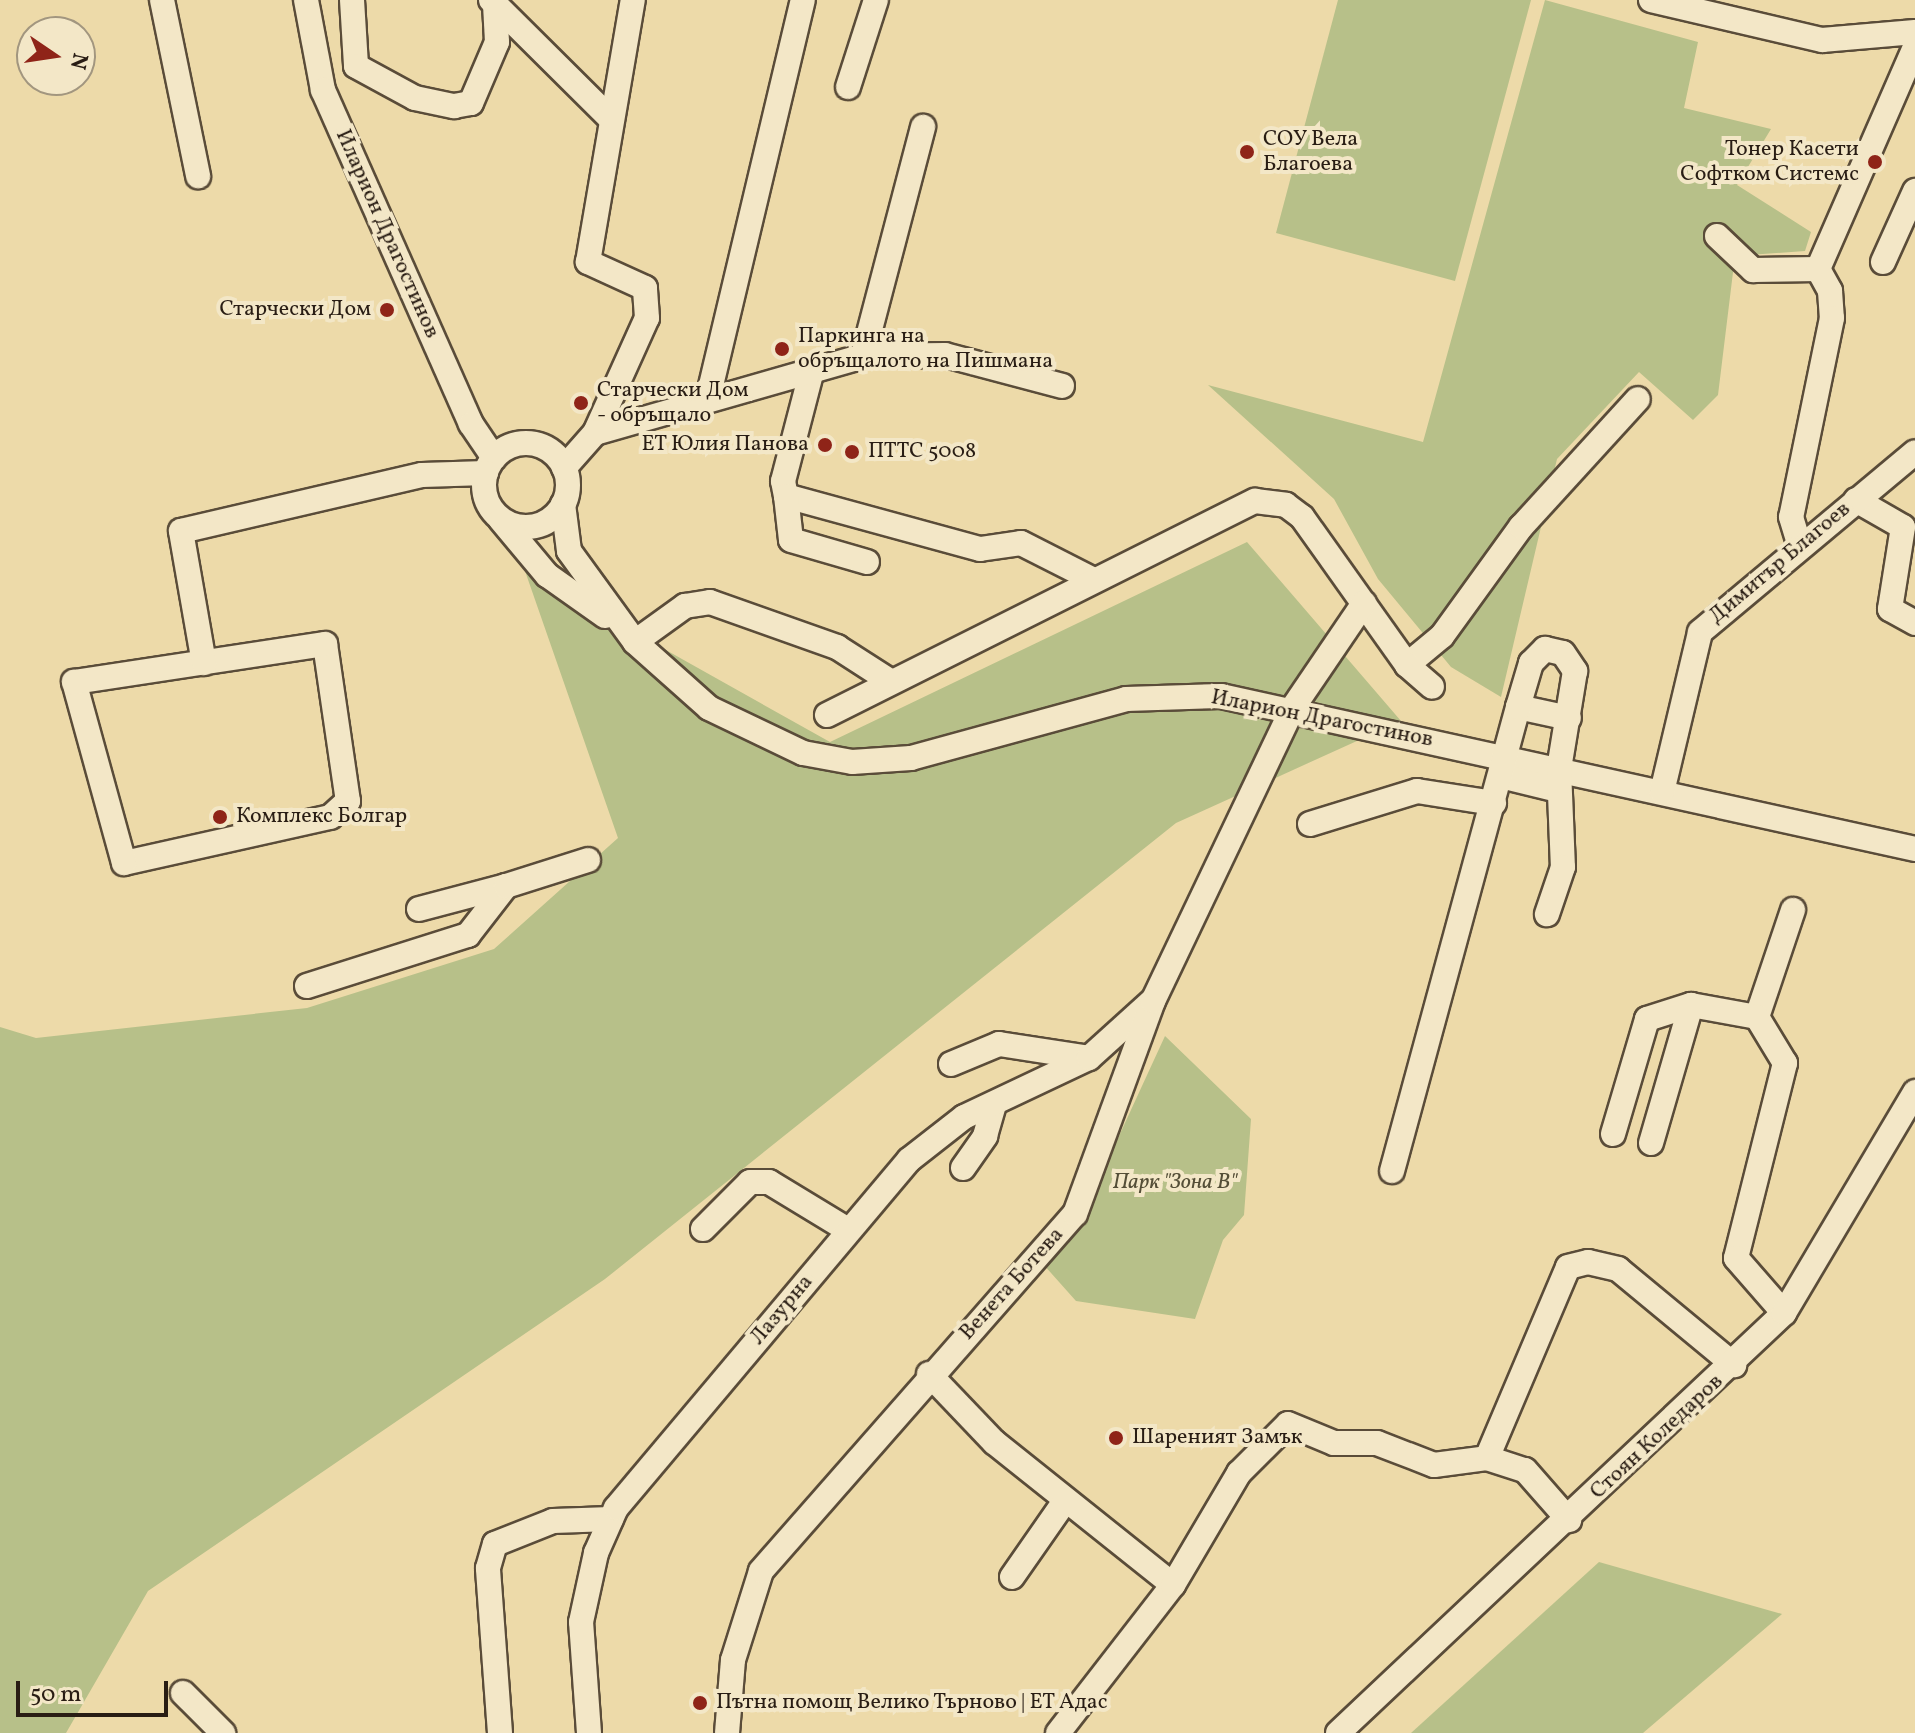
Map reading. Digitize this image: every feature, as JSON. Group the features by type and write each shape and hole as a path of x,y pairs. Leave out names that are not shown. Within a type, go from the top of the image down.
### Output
{"street":[{"path":"162,0 198,176"},
{"name":"Иларион Драгостинов","path":"306,0 323,90 490,465"},
{"path":"352,0 356,66 415,98 454,106 471,103 497,42 493,2"},
{"path":"490,465 485,496 497,516 533,526 563,504 564,468 595,433 647,318 645,288 588,262 633,0"},
{"path":"708,398 803,0"},
{"path":"848,87 876,0"},
{"path":"1651,0 1822,40 1915,32"},
{"path":"493,2 612,120"},
{"path":"1800,547 1791,517 1833,304 1818,269 1915,47"},
{"path":"863,356 923,127"},
{"path":"1883,262 1915,191"},
{"path":"1717,236 1753,270 1818,269"},
{"path":"595,433 708,398 863,356 945,355 1062,386"},
{"path":"812,370 783,481 791,540 867,562"},
{"path":"1407,665 1442,636 1521,527 1638,399"},
{"path":"204,663 181,531 422,475 490,465 531,444 564,468"},
{"name":"Димитър Благоев","path":"1662,792 1700,632 1915,452"},
{"path":"786,496 980,549 1021,543 1090,578"},
{"path":"1856,500 1903,527 1890,609 1915,623"},
{"path":"827,715 1235,506 1269,502 1302,517 1407,665 1432,687"},
{"name":"Иларион Драгостинов","path":"563,504 569,551 629,636"},
{"name":"Иларион Драгостинов","path":"497,516 547,575 629,636 693,697 746,730 852,762 911,758 1145,697 1221,696 1292,709 1558,779 1662,792 1915,849"},
{"path":"629,636 685,606 710,602 837,647 890,681"},
{"name":"Венета Ботева","path":"727,1733 733,1660 761,1571 929,1374 1075,1214 1153,1001 1292,709 1364,603"},
{"path":"325,644 348,801 330,817 124,863 74,682 204,663 325,644"},
{"path":"1392,1171 1518,707 1537,652 1554,650 1575,671 1558,779 1563,867 1547,914"},
{"path":"1518,707 1569,718"},
{"path":"1310,824 1417,791 1494,803"},
{"path":"419,909 588,860"},
{"path":"307,986 468,935 506,886"},
{"path":"1757,1017 1793,910"},
{"name":"Лазурна","path":"589,1733 581,1622 611,1519 909,1160 964,1117 1089,1058 1153,1001"},
{"path":"1651,1143 1691,1005"},
{"path":"1613,1134 1647,1019 1691,1005 1757,1017 1785,1063 1736,1258 1784,1313"},
{"path":"951,1064 999,1044 1089,1058"},
{"name":"Стоян Коледаров","path":"1338,1733 1734,1365 1784,1313 1915,1092"},
{"path":"963,1168 985,1136 994,1105"},
{"path":"703,1229 750,1182 769,1182 848,1230"},
{"path":"1487,1458 1568,1267 1588,1262 1618,1269 1734,1365"},
{"path":"929,1374 1065,1501 1173,1585"},
{"path":"1058,1733 1173,1585 1239,1473 1288,1424 1334,1443 1377,1443 1434,1465 1487,1458 1525,1470 1569,1520"},
{"path":"1012,1577 1065,1501"},
{"path":"500,1733 488,1568 495,1544 538,1524 611,1519"},
{"path":"183,1693 223,1733"}],"green space":[{"path":"1338,0 1531,0 1455,281 1276,233"},
{"path":"1545,0 1698,42 1684,108 1771,129 1737,185 1811,232 1805,251 1735,256 1718,395 1693,420 1639,372 1557,459 1501,697 1451,667 1378,579 1334,499 1208,385 1423,442"},
{"path":"1247,542 1401,721 1176,823 605,1279 148,1591 66,1733 0,1733 0,1027 36,1038 307,1008 494,949 618,838 525,571 830,742"},
{"name":"Парк \"Зона В\"","path":"1165,1036 1251,1119 1244,1215 1223,1240 1195,1319 1076,1301 1043,1264 1084,1212"},
{"path":"1599,1562 1782,1614 1643,1733 1411,1733"}],"place":[{"name":"СОУ Вела Благоева","path":"1247,152"},
{"name":"Тонер Касети Софтком Системс","path":"1875,162"},
{"name":"Старчески Дом","path":"387,310"},
{"name":"Паркинга на обръщалото на Пишмана","path":"782,349"},
{"name":"Старчески Дом - обръщало","path":"581,403"},
{"name":"ЕТ Юлия Панова","path":"825,445"},
{"name":"ПТТС 5008","path":"852,452"},
{"name":"Комплекс Болгар","path":"220,817"},
{"name":"Шареният Замък","path":"1116,1438"},
{"name":"Пътна помощ Велико Търново | ЕТ Адас","path":"700,1703"}]}
